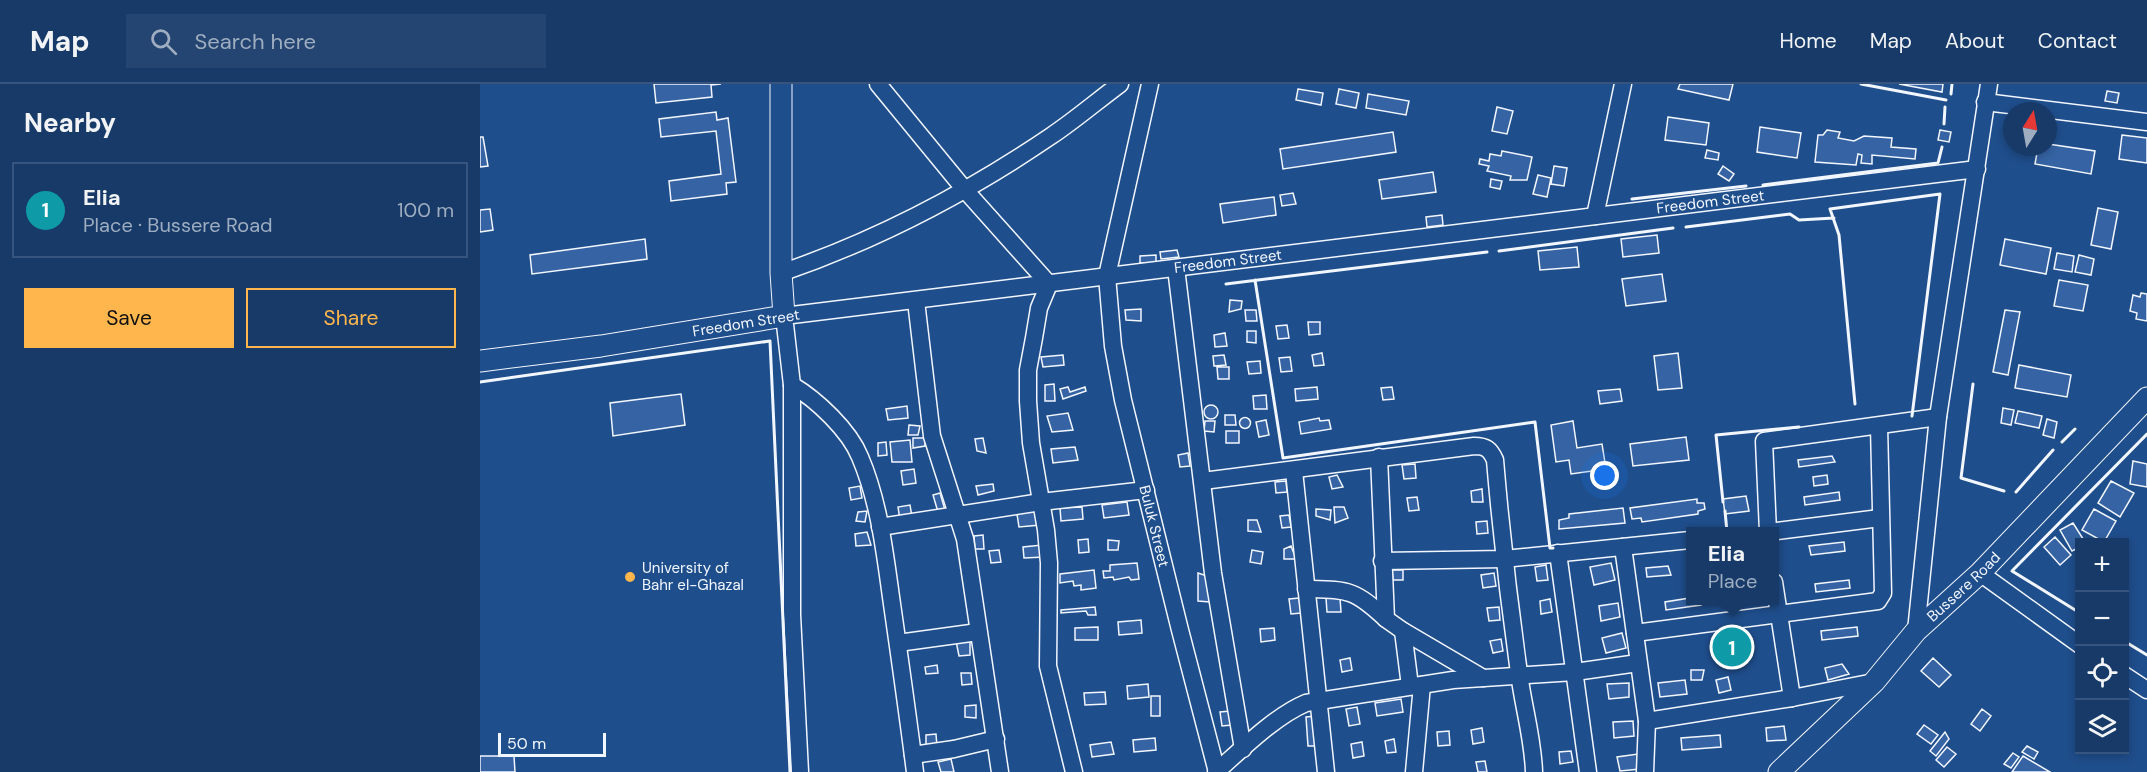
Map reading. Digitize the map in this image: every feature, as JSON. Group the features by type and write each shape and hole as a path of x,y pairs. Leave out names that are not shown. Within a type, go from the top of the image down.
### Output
{"main road":[{"path":"781,84 781,273 784,316"},
{"name":"Freedom Street","path":"480,361 601,346 784,316"},
{"name":"Bussere Road","path":"1779,772 1874,682 1916,631 1980,573 2144,405"}],"street":[{"path":"878,84 965,190 1049,284 1040,308 1028,370 1031,443 1046,530 1049,564 1048,666 1074,772"},
{"path":"781,273 834,255 965,190 1052,136 1120,84"},
{"name":"Buluk Street","path":"1150,84 1107,276 1113,346 1123,400 1217,772"},
{"path":"1595,216 1623,84"},
{"path":"1916,631 1938,417 1989,84"},
{"path":"1985,102 2147,122"},
{"name":"Freedom Street","path":"784,316 1977,169"},
{"path":"1176,268 1214,573 1243,749"},
{"path":"916,301 932,436 958,514 972,581 1000,772"},
{"path":"784,316 792,385 792,615 800,772"},
{"path":"792,385 808,394 838,424 860,455 880,527 915,772"},
{"path":"1768,527 1764,441 1938,417"},
{"path":"1635,633 1878,601 1883,593 1879,426"},
{"path":"1203,481 1474,446 1485,446 1491,451 1495,459 1504,559 1534,772"},
{"path":"1379,457 1386,619"},
{"path":"1293,471 1326,772"},
{"path":"880,527 1041,502 1146,490"},
{"path":"1779,530 1880,518"},
{"path":"1382,561 1504,559 1686,540"},
{"path":"1623,547 1647,721 1645,772"},
{"path":"1558,553 1588,772"},
{"path":"1980,573 2075,642"},
{"path":"1306,590 1342,590 1363,598 1402,631 1483,678"},
{"path":"1777,605 1792,698"},
{"path":"1402,631 1416,685 1414,772"},
{"path":"898,643 978,632"},
{"path":"1217,772 1294,708 1319,699 1416,685 1575,672 1638,663"},
{"path":"2129,678 2147,690"},
{"path":"1647,721 1792,698 1874,682"},
{"path":"913,754 954,749 996,740"}],"building":[{"path":"654,84 721,84 711,85 712,97 656,103"},
{"path":"1680,84 1733,84 1729,100 1678,89"},
{"path":"1899,84 1943,84 1942,92"},
{"path":"1298,89 1323,93 1321,105 1296,100"},
{"path":"1339,89 1359,93 1356,108 1336,104"},
{"path":"2107,91 2119,93 2117,103 2105,101"},
{"path":"1368,94 1409,101 1406,115 1366,108"},
{"path":"1497,107 1513,111 1507,134 1492,131"},
{"path":"716,112 717,120 728,118 736,182 726,183 727,194 671,201 669,181 721,174 716,131 661,137 659,119"},
{"path":"1668,117 1709,123 1706,145 1665,140"},
{"path":"1760,127 1801,133 1797,158 1757,152"},
{"path":"1827,130 1840,132 1838,138 1854,141 1864,136 1892,138 1891,147 1916,149 1915,159 1872,155 1872,164 1861,163 1862,155 1858,154 1856,165 1815,162 1818,135 1823,135"},
{"path":"1940,130 1951,132 1949,142 1938,140"},
{"path":"1393,132 1396,152 1283,169 1280,149"},
{"path":"2122,135 2147,138 2147,163 2119,159"},
{"path":"480,137 483,137 488,166 480,167"},
{"path":"2057,145 2095,151 2091,174 2035,164 2036,156 2057,156"},
{"path":"1707,150 1719,153 1718,160 1705,158"},
{"path":"1502,151 1532,157 1527,180 1510,180 1511,176 1487,171 1489,166 1479,164 1480,159 1489,161 1490,154 1501,156"},
{"path":"1554,166 1567,168 1564,186 1551,184"},
{"path":"1723,166 1734,174 1729,181 1718,174"},
{"path":"1433,172 1436,192 1382,199 1379,180"},
{"path":"1538,175 1551,178 1547,197 1533,194"},
{"path":"1491,179 1502,181 1500,189 1490,187"},
{"path":"1293,193 1296,204 1282,206 1280,195"},
{"path":"1274,197 1276,215 1223,223 1220,204"},
{"path":"2098,208 2118,212 2111,249 2091,245"},
{"path":"490,209 493,230 480,232 480,210"},
{"path":"1442,215 1443,225 1427,227 1426,217"},
{"path":"1657,235 1659,253 1623,257 1621,239"},
{"path":"645,239 647,259 532,274 530,255"},
{"path":"2005,239 2051,248 2046,274 2000,265"},
{"path":"1577,247 1579,267 1540,270 1538,251"},
{"path":"1177,250 1179,257 1161,259 1160,252"},
{"path":"2057,253 2074,256 2072,272 2054,269"},
{"path":"1156,255 1156,263 1140,263 1140,256"},
{"path":"2079,255 2094,259 2091,275 2075,272"},
{"path":"1662,274 1666,301 1626,306 1622,279"},
{"path":"2059,280 2088,285 2083,311 2054,306"},
{"path":"2141,293 2147,294 2147,321 2136,319 2137,313 2130,311 2133,295 2140,297"},
{"path":"1230,300 1242,301 1241,309 1229,312"},
{"path":"1141,309 1141,321 1126,320 1125,310"},
{"path":"1245,310 1256,310 1257,321 1246,321"},
{"path":"2005,310 2020,312 2008,375 1993,372"},
{"path":"1308,322 1320,322 1320,334 1309,335"},
{"path":"1287,325 1289,338 1278,339 1276,326"},
{"path":"1247,331 1256,331 1256,343 1247,342"},
{"path":"1225,333 1227,346 1215,347 1214,335"},
{"path":"1322,353 1324,365 1314,366 1312,355"},
{"path":"1678,353 1682,388 1658,390 1654,356"},
{"path":"1063,355 1064,365 1043,367 1041,357"},
{"path":"1224,355 1226,365 1214,366 1213,356"},
{"path":"1290,357 1292,371 1281,372 1279,358"},
{"path":"1260,361 1261,373 1249,374 1247,362"},
{"path":"2019,365 2071,375 2067,397 2015,388"},
{"path":"1217,367 1229,367 1229,379 1218,379"},
{"path":"1054,384 1055,401 1045,401 1045,385"},
{"path":"1068,387 1070,392 1085,387 1086,391 1063,399 1060,389"},
{"path":"1317,387 1318,399 1296,401 1295,389"},
{"path":"1392,387 1394,399 1383,400 1381,388"},
{"path":"1620,389 1622,401 1600,404 1598,391"},
{"path":"681,394 685,425 613,436 610,403"},
{"path":"1266,395 1267,409 1254,409 1253,396"},
{"path":"1211,405 1216,407 1218,412 1216,417 1211,419 1206,417 1204,412 1206,407"},
{"path":"907,406 908,418 888,420 886,409"},
{"path":"2003,408 2014,410 2011,425 2001,423"},
{"path":"2018,411 2042,416 2039,428 2015,423"},
{"path":"1068,413 1073,430 1052,432 1047,416"},
{"path":"1225,415 1235,415 1236,425 1225,425"},
{"path":"1245,418 1249,419 1249,427 1245,428 1241,427 1240,423 1241,419"},
{"path":"1319,418 1320,421 1329,420 1331,429 1301,434 1299,422"},
{"path":"2047,419 2057,422 2054,438 2043,435"},
{"path":"1266,420 1269,435 1259,437 1256,422"},
{"path":"1205,421 1215,421 1214,432 1204,431"},
{"path":"1573,421 1577,448 1602,444 1606,469 1571,474 1569,460 1556,462 1551,425"},
{"path":"909,425 920,426 918,435 908,435"},
{"path":"1226,431 1239,431 1239,443 1226,443"},
{"path":"1686,437 1689,460 1633,466 1630,444"},
{"path":"913,438 925,438 925,446 913,448"},
{"path":"983,438 986,453 977,451 975,439"},
{"path":"910,440 912,462 892,462 890,442"},
{"path":"886,442 887,455 878,456 878,443"},
{"path":"1075,447 1078,460 1053,463 1051,449"},
{"path":"1188,453 1190,466 1180,467 1178,455"},
{"path":"1832,456 1835,462 1799,467 1798,460"},
{"path":"2133,461 2147,464 2147,487 2130,484"},
{"path":"1415,464 1416,478 1404,479 1402,465"},
{"path":"914,469 916,483 903,485 901,471"},
{"path":"1337,475 1343,487 1332,489 1329,477"},
{"path":"1827,475 1828,484 1814,486 1813,477"},
{"path":"1286,481 1287,492 1276,493 1275,482"},
{"path":"2111,481 2134,493 2120,517 2098,503"},
{"path":"993,484 994,491 978,495 976,486"},
{"path":"860,486 862,498 851,500 849,488"},
{"path":"1482,489 1483,502 1472,502 1471,491"},
{"path":"1839,492 1840,500 1805,505 1804,497"},
{"path":"940,493 945,510 938,512 933,495"},
{"path":"1746,496 1749,511 1725,514 1723,499"},
{"path":"1417,497 1419,510 1409,511 1407,498"},
{"path":"1697,499 1697,503 1704,503 1705,509 1698,511 1698,514 1642,522 1641,518 1632,519 1630,508"},
{"path":"1127,502 1129,515 1104,518 1102,505"},
{"path":"910,505 912,517 900,520 898,507"},
{"path":"1082,507 1083,519 1061,521 1060,508"},
{"path":"1334,507 1344,507 1348,518 1335,523"},
{"path":"1623,508 1625,523 1559,529 1559,520 1569,518 1569,514"},
{"path":"1316,509 1331,510 1330,520 1316,516"},
{"path":"2094,509 2116,521 2106,538 2097,538 2082,530"},
{"path":"1037,510 1040,525 1019,527 1017,514"},
{"path":"867,511 865,522 856,521 858,512"},
{"path":"1289,515 1291,527 1282,528 1280,516"},
{"path":"1248,520 1257,520 1261,532 1248,531"},
{"path":"1487,521 1488,533 1477,534 1476,522"},
{"path":"2073,523 2082,538 2075,538 2075,550 2072,551 2060,530"},
{"path":"867,532 871,545 856,546 855,534"},
{"path":"983,535 984,549 975,549 974,536"},
{"path":"2055,537 2071,555 2060,565 2044,547"},
{"path":"1088,539 1089,552 1079,553 1078,540"},
{"path":"1108,540 1119,541 1118,550 1108,550"},
{"path":"1844,542 1845,551 1811,555 1809,546"},
{"path":"1042,545 1044,557 1024,558 1023,547"},
{"path":"1291,546 1296,559 1284,559 1284,549"},
{"path":"999,550 1001,562 991,563 989,551"},
{"path":"1252,550 1263,552 1261,564 1250,562"},
{"path":"1137,563 1139,579 1104,578 1103,571 1110,571 1110,565"},
{"path":"1611,563 1615,580 1594,585 1590,567"},
{"path":"1546,565 1548,580 1537,581 1535,567"},
{"path":"1668,566 1671,575 1647,577 1646,568"},
{"path":"1094,570 1096,588 1081,590 1081,585 1074,586 1073,581 1060,583 1060,574"},
{"path":"1392,570 1403,570 1403,580 1393,580"},
{"path":"1198,573 1210,577 1210,602 1198,601"},
{"path":"1494,573 1496,586 1483,588 1481,575"},
{"path":"1849,580 1850,588 1816,592 1815,584"},
{"path":"1299,598 1301,613 1291,614 1289,599"},
{"path":"1326,598 1340,598 1341,612 1327,612"},
{"path":"1550,599 1552,612 1541,614 1540,601"},
{"path":"1686,599 1686,605 1701,605 1666,610 1665,602"},
{"path":"1618,603 1620,617 1601,621 1599,606"},
{"path":"1095,607 1096,615 1088,615 1086,611 1061,613 1061,610"},
{"path":"1499,607 1500,620 1489,621 1487,608"},
{"path":"1141,620 1142,633 1119,635 1118,622"},
{"path":"1098,627 1098,640 1075,640 1075,628"},
{"path":"1857,627 1858,636 1822,640 1821,631"},
{"path":"1274,628 1275,640 1261,642 1260,629"},
{"path":"1622,633 1626,648 1606,653 1602,638"},
{"path":"970,639 970,655 959,656 956,641"},
{"path":"1501,639 1503,651 1493,653 1490,641"},
{"path":"1750,640 1752,651 1713,656 1713,644"},
{"path":"1350,658 1352,670 1342,672 1340,660"},
{"path":"1933,658 1951,675 1939,687 1921,671"},
{"path":"1842,664 1849,674 1828,680 1825,668"},
{"path":"937,665 938,673 926,674 925,667"},
{"path":"1691,670 1704,670 1702,680 1691,680"},
{"path":"961,673 971,673 972,684 962,685"},
{"path":"1728,677 1731,690 1719,693 1716,680"},
{"path":"1685,680 1687,694 1660,697 1658,683"},
{"path":"1629,683 1629,697 1609,699 1607,684"},
{"path":"1148,684 1149,697 1128,699 1127,686"},
{"path":"1105,692 1106,704 1085,705 1084,693"},
{"path":"1151,696 1160,696 1160,716 1151,716"},
{"path":"1401,699 1403,712 1377,716 1375,703"},
{"path":"976,705 976,718 965,717 965,706"},
{"path":"1357,707 1360,724 1349,726 1346,709"},
{"path":"1982,709 1991,716 1980,731 1971,724"},
{"path":"1230,711 1232,725 1222,726 1220,712"},
{"path":"1316,716 1318,746 1308,746 1306,717"},
{"path":"1633,721 1634,736 1614,738 1613,722"},
{"path":"1924,725 1938,735 1931,744 1917,734"},
{"path":"1784,726 1786,740 1767,741 1766,728"},
{"path":"1482,728 1484,742 1473,744 1471,730"},
{"path":"1449,731 1450,745 1438,746 1437,732"},
{"path":"1945,732 1949,739 1936,756 1930,751"},
{"path":"936,734 937,747 926,746 926,735"},
{"path":"1720,735 1721,747 1682,750 1681,738"},
{"path":"1155,738 1156,750 1134,752 1133,740"},
{"path":"1394,739 1396,752 1387,753 1385,741"},
{"path":"1111,742 1114,754 1092,757 1090,745"},
{"path":"1362,742 1364,756 1353,758 1351,744"},
{"path":"2027,746 2038,752 2034,759 2022,752"},
{"path":"1947,747 1956,754 1944,767 1936,760"},
{"path":"1571,751 1573,762 1560,764 1559,752"},
{"path":"2013,753 2019,757 2011,768 2004,764"},
{"path":"1638,754 1640,769 1620,771 1617,757"},
{"path":"480,756 514,756 515,772 480,772"},
{"path":"2023,756 2050,772 2012,772"},
{"path":"951,759 954,772 941,772 938,762"},
{"path":"1485,761 1487,772 1478,772 1476,762"}],"wall":[{"path":"1861,84 1946,100"},
{"path":"1951,94 1952,84"},
{"path":"1944,124 1945,107"},
{"path":"1763,185 1938,163 1942,147"},
{"path":"1632,199 1746,186"},
{"path":"1855,404 1839,235 1830,209 1940,194 1912,416"},
{"path":"1686,227 1790,214 1799,220 1834,218"},
{"path":"1499,251 1673,228"},
{"path":"1226,284 1487,252"},
{"path":"1255,280 1283,458 1535,422 1550,548 1553,548"},
{"path":"480,382 770,341 790,772"},
{"path":"1973,384 1961,478 2004,491"},
{"path":"1723,502 1716,435 1799,427"},
{"path":"2062,442 2075,429"},
{"path":"2075,610 2012,571 2147,434"},
{"path":"2016,492 2053,450"},
{"path":"1725,511 1727,527"},
{"path":"2129,644 2147,655"}],"place":[{"name":"University of Bahr el-Ghazal","path":"630,577"},
{"name":"Elia","path":"1732,647"}]}
